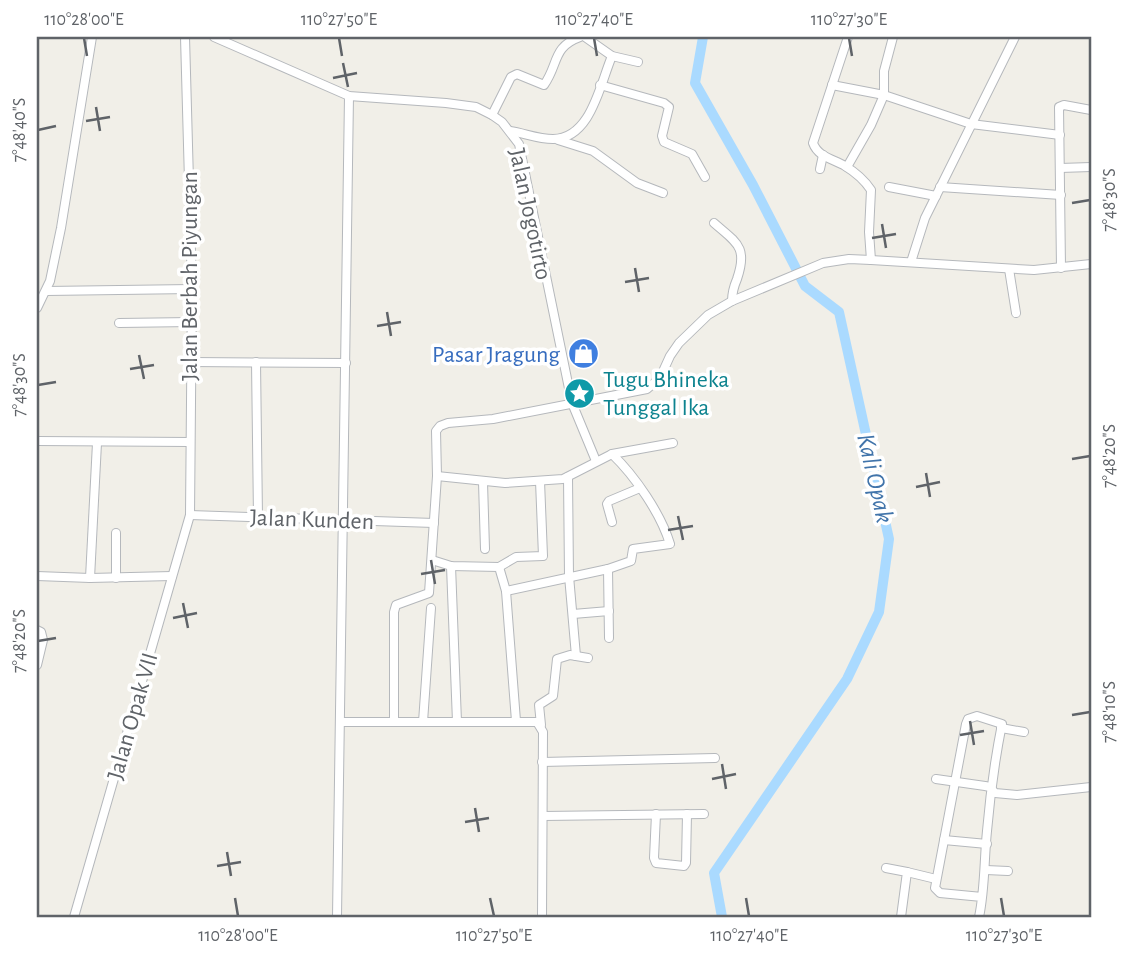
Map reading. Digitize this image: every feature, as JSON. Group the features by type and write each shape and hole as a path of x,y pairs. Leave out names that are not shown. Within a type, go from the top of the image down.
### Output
{"street":[{"path":"37,308 46,291 61,228 92,37"},
{"name":"Jalan Berbah Piyungan","path":"185,37 192,289 190,515"},
{"name":"Jalan Jogotirto","path":"214,37 349,96 476,107 492,114 510,131 519,144 572,402 596,461"},
{"path":"492,114 511,77 517,74 544,85 562,47 568,41 583,37 612,56 638,62"},
{"path":"848,37 813,143 815,149 847,167 868,185 873,195 869,232 871,260"},
{"path":"847,167 871,125 884,95 884,71 893,37"},
{"path":"911,261 925,218 1015,37"},
{"path":"555,139 569,136 583,124 612,56"},
{"path":"600,85 664,103 669,107 662,136 664,142 692,154 705,177"},
{"path":"832,85 884,95 971,124 1060,135"},
{"path":"337,917 349,96"},
{"path":"1061,268 1058,111 1060,105 1091,110"},
{"path":"510,131 555,139 593,151 637,183 663,193"},
{"path":"519,144 532,136"},
{"path":"820,169 823,155"},
{"path":"1060,168 1091,167"},
{"path":"889,187 936,196"},
{"path":"940,187 1060,195"},
{"path":"714,223 737,243 742,254 732,301"},
{"path":"394,722 394,612 396,605 429,593 437,477 436,432 440,426 504,417 647,389 660,378 670,356 692,328 708,315 732,301 812,267 833,261 911,261 1009,269 1061,268 1091,264"},
{"path":"1009,269 1016,313"},
{"path":"46,291 192,289"},
{"path":"119,323 191,322"},
{"path":"190,362 346,363"},
{"path":"256,362 258,517"},
{"path":"37,441 190,442"},
{"path":"90,578 97,443"},
{"path":"437,477 505,483 568,477 612,454 673,443"},
{"path":"506,591 608,569 631,561 634,549 670,544 640,488 612,454"},
{"path":"568,477 569,576 576,656"},
{"path":"483,481 485,549"},
{"path":"432,560 451,566 499,567 516,556 543,556 540,481"},
{"path":"612,522 607,504 609,501 640,488"},
{"name":"Jalan Kunden","path":"190,515 434,523"},
{"name":"Jalan Opak VII","path":"74,917 190,515"},
{"path":"116,533 116,578"},
{"path":"451,566 457,722"},
{"path":"499,567 506,591 516,721"},
{"path":"608,569 610,638"},
{"path":"37,576 172,576"},
{"path":"423,722 431,608"},
{"path":"572,614 609,611"},
{"path":"37,630 41,632 43,640 37,665"},
{"path":"542,917 543,816 539,705 540,702 552,698 557,659 570,655 588,659"},
{"path":"979,917 982,897 986,870 1001,722 977,716 968,719 936,888 940,893 982,897"},
{"path":"341,722 516,721 537,722 541,725"},
{"path":"1001,728 1024,732"},
{"path":"542,762 715,758"},
{"path":"936,779 985,786 995,793 1017,795 1091,787"},
{"path":"656,814 656,863 684,866 687,814"},
{"path":"543,816 704,814"},
{"path":"944,839 987,844"},
{"path":"886,868 936,879"},
{"path":"986,870 1008,871"},
{"path":"901,917 907,872"}],"waterway":[{"name":"Kali Opak","path":"703,37 695,83 753,185 805,286 839,312 889,539 879,612 847,679 714,873 722,917"}],"place":[{"name":"Pasar Jragung","path":"583,354"},
{"name":"Tugu Bhineka Tunggal Ika","path":"580,393"}]}
